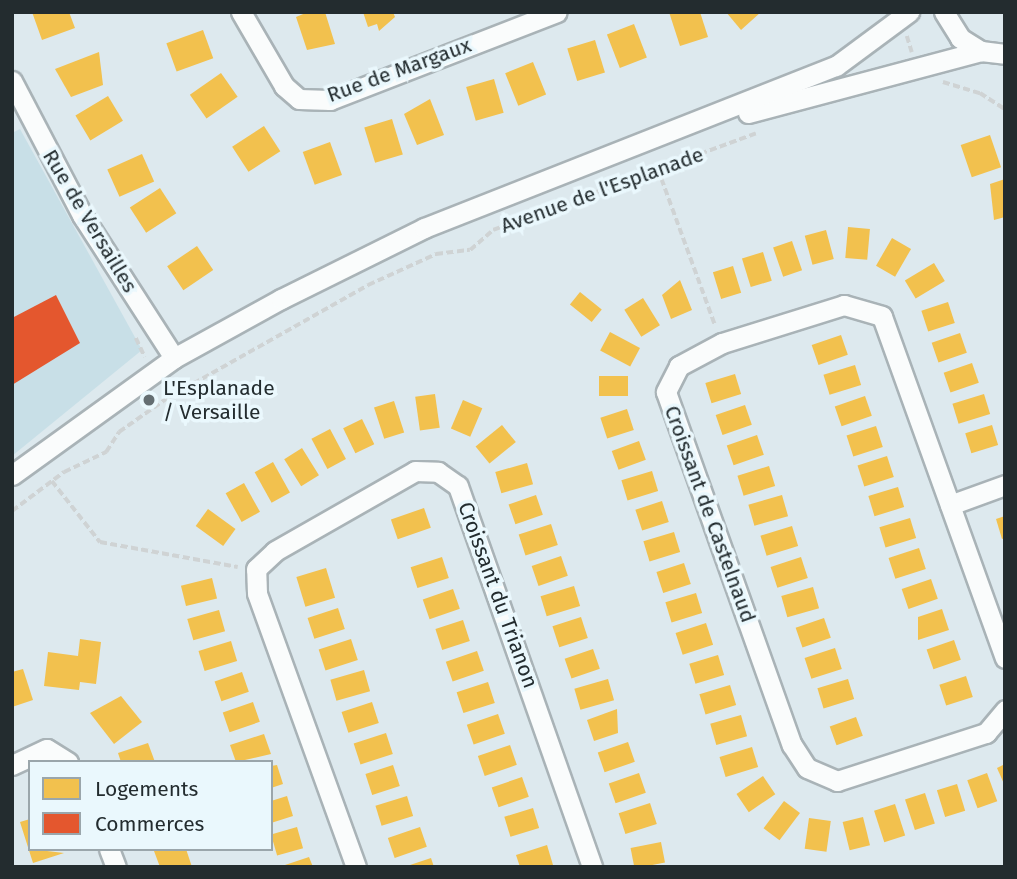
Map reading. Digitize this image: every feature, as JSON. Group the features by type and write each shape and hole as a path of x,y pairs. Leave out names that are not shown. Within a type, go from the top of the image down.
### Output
{"street":[{"name":"Rue de Margaux","path":"241,12 284,86 299,99 330,100 557,12"},
{"name":"Avenue de l'Esplanade","path":"12,475 174,358 424,228 640,145 836,65 909,12"},
{"path":"944,12 960,38 992,53 1005,70"},
{"name":"Avenue de l'Esplanade","path":"640,145 992,53"},
{"name":"Rue de Versailles","path":"12,82 82,215 174,358"},
{"name":"Croissant de Castelnaud","path":"1005,659 882,317 866,308 844,305 722,343 679,366 666,392 792,745 807,768 837,781 986,733 1005,710"},
{"name":"Croissant du Trianon","path":"356,867 257,593 256,569 275,551 415,471 438,472 458,486 592,867"},
{"path":"950,505 1005,485"},
{"path":"12,765 47,749 65,760"}],"path":[{"path":"907,36 913,54"},
{"path":"934,82 980,93 1005,109"},
{"name":"Avenue de l'Esplanade","path":"12,511 52,481 106,452 119,432 176,393 368,285 436,254 470,250 493,230 759,132"},
{"path":"658,169 718,332"},
{"path":"52,481 100,542 246,569"}],"shaded area":[{"path":"20,129 142,350 12,456 12,133"}],"building: Logements":[{"path":"32,12 69,12 75,28 42,40"},
{"path":"308,12 325,12 335,44 307,50 296,17"},
{"path":"363,12 393,12 395,17 379,31 377,24 368,27"},
{"path":"669,12 700,12 708,37 680,46"},
{"path":"726,12 761,12 741,30"},
{"path":"634,24 647,58 620,68 607,34"},
{"path":"203,30 213,58 177,72 166,43"},
{"path":"595,40 605,73 577,81 567,48"},
{"path":"99,52 103,85 71,97 55,69"},
{"path":"533,62 546,94 518,106 505,73"},
{"path":"221,73 238,97 207,119 190,95"},
{"path":"494,79 504,113 476,121 466,87"},
{"path":"108,96 123,121 90,140 75,116"},
{"path":"430,99 444,135 417,145 404,114"},
{"path":"392,119 403,154 375,163 364,127"},
{"path":"264,126 280,151 248,172 232,147"},
{"path":"990,135 1001,167 972,177 961,145"},
{"path":"330,142 342,175 315,185 303,152"},
{"path":"142,154 154,181 119,197 107,169"},
{"path":"1005,179 1005,217 994,220 990,184"},
{"path":"160,188 176,213 146,233 130,208"},
{"path":"848,227 870,229 867,260 845,258"},
{"path":"826,230 834,259 813,265 805,236"},
{"path":"892,238 911,249 895,277 876,266"},
{"path":"792,241 802,270 783,277 773,248"},
{"path":"197,246 213,270 183,290 167,266"},
{"path":"763,252 772,281 751,287 742,258"},
{"path":"934,263 945,281 916,299 905,281"},
{"path":"733,266 741,293 721,299 713,272"},
{"path":"680,280 692,310 671,319 662,295"},
{"path":"580,292 602,310 592,322 570,304"},
{"path":"643,298 660,325 641,337 624,310"},
{"path":"948,302 955,323 928,332 921,311"},
{"path":"610,332 640,348 630,367 600,351"},
{"path":"960,333 967,353 938,363 932,343"},
{"path":"841,335 848,355 819,365 812,345"},
{"path":"972,363 979,383 950,393 944,373"},
{"path":"855,365 861,385 830,395 823,375"},
{"path":"735,374 741,394 711,403 705,383"},
{"path":"599,376 628,376 628,396 599,396"},
{"path":"435,394 440,428 420,430 415,397"},
{"path":"984,394 990,414 959,424 952,404"},
{"path":"865,396 872,416 842,426 835,406"},
{"path":"463,400 482,408 470,437 451,429"},
{"path":"394,401 404,432 384,439 374,407"},
{"path":"745,405 752,425 723,435 716,415"},
{"path":"627,409 634,430 607,439 600,418"},
{"path":"362,419 374,444 355,453 343,428"},
{"path":"502,425 516,442 489,463 476,446"},
{"path":"992,425 998,445 971,453 965,433"},
{"path":"876,426 883,447 853,457 847,436"},
{"path":"330,429 346,459 327,469 311,439"},
{"path":"757,435 764,455 734,465 727,445"},
{"path":"639,441 646,460 619,470 612,451"},
{"path":"302,448 319,475 301,486 284,459"},
{"path":"887,456 894,477 864,487 858,466"},
{"path":"273,462 290,493 272,503 255,472"},
{"path":"527,463 533,484 501,493 495,472"},
{"path":"769,466 775,486 744,496 737,476"},
{"path":"652,471 658,491 628,500 621,480"},
{"path":"244,483 260,512 242,522 226,493"},
{"path":"898,487 904,507 874,516 868,496"},
{"path":"536,495 543,515 515,524 509,504"},
{"path":"782,495 788,516 754,526 748,505"},
{"path":"662,501 669,522 642,531 635,510"},
{"path":"424,508 431,528 398,539 391,519"},
{"path":"208,509 236,529 223,546 196,526"},
{"path":"1005,516 1005,538 1002,539 996,519"},
{"path":"910,518 916,538 886,547 879,527"},
{"path":"551,524 558,545 525,555 519,535"},
{"path":"792,526 798,546 767,556 760,536"},
{"path":"674,532 680,552 650,561 643,541"},
{"path":"919,548 926,569 895,579 889,558"},
{"path":"561,556 568,576 539,586 532,566"},
{"path":"442,557 449,578 417,588 411,567"},
{"path":"801,557 808,578 777,588 771,567"},
{"path":"684,563 691,584 663,593 656,572"},
{"path":"326,568 335,598 305,607 296,577"},
{"path":"212,578 217,598 186,606 181,586"},
{"path":"931,579 938,599 909,609 902,589"},
{"path":"574,586 580,606 547,616 541,596"},
{"path":"813,587 819,608 787,617 781,596"},
{"path":"453,589 460,609 430,619 423,599"},
{"path":"696,593 702,613 672,622 665,602"},
{"path":"338,608 345,629 314,639 308,618"},
{"path":"942,609 949,630 918,640 918,617"},
{"path":"219,610 225,631 193,640 187,619"},
{"path":"581,617 588,638 559,647 552,626"},
{"path":"824,618 831,638 802,648 796,628"},
{"path":"463,620 470,641 442,650 435,629"},
{"path":"706,623 713,645 683,655 676,633"},
{"path":"80,639 101,642 96,684 80,682 79,690 44,686 48,652 78,656"},
{"path":"351,639 358,660 325,670 319,650"},
{"path":"954,640 961,660 933,669 927,649"},
{"path":"231,641 237,661 205,671 198,651"},
{"path":"835,648 842,669 811,679 805,658"},
{"path":"593,649 600,669 571,679 565,659"},
{"path":"477,651 484,671 453,682 446,662"},
{"path":"718,655 724,675 695,684 689,664"},
{"path":"23,669 33,700 12,707 12,672"},
{"path":"364,670 370,691 336,701 330,680"},
{"path":"242,672 249,692 221,701 215,681"},
{"path":"966,676 973,697 946,706 939,685"},
{"path":"608,679 614,700 580,710 574,689"},
{"path":"848,679 854,699 824,708 817,688"},
{"path":"488,682 495,703 463,713 457,692"},
{"path":"730,685 736,705 706,714 699,694"},
{"path":"121,696 142,722 114,744 90,713"},
{"path":"253,702 260,722 230,732 223,712"},
{"path":"372,702 379,723 348,733 342,712"},
{"path":"617,709 618,733 594,741 587,720"},
{"path":"498,714 505,734 474,745 467,725"},
{"path":"741,715 747,736 716,745 710,724"},
{"path":"856,717 863,736 837,745 830,727"},
{"path":"386,733 393,754 360,764 354,744"},
{"path":"264,734 271,754 235,760 230,745"},
{"path":"628,742 635,762 605,772 598,752"},
{"path":"148,743 154,760 120,760 118,753"},
{"path":"510,745 517,765 485,776 478,756"},
{"path":"752,747 758,767 726,777 719,757"},
{"path":"1005,764 1005,786 997,768"},
{"path":"277,765 283,784 273,787 273,766"},
{"path":"393,765 400,786 372,795 365,774"},
{"path":"639,773 646,793 616,803 609,783"},
{"path":"987,773 997,801 978,808 967,780"},
{"path":"763,776 775,794 749,812 736,794"},
{"path":"522,777 529,797 499,807 492,787"},
{"path":"957,784 965,811 945,817 937,790"},
{"path":"925,793 935,823 915,830 905,799"},
{"path":"287,796 293,816 273,822 273,800"},
{"path":"407,796 413,816 382,826 375,806"},
{"path":"784,801 800,813 780,840 764,828"},
{"path":"650,803 657,824 625,834 619,813"},
{"path":"895,804 905,835 884,842 874,811"},
{"path":"533,808 539,828 510,837 504,817"},
{"path":"863,817 870,845 850,850 843,822"},
{"path":"809,818 831,821 826,852 805,849"},
{"path":"28,820 28,847 20,822"},
{"path":"297,827 303,848 277,856 273,834"},
{"path":"420,827 427,847 395,858 388,838"},
{"path":"661,842 665,863 634,867 631,848"},
{"path":"547,845 553,865 520,867 516,855"},
{"path":"29,851 64,853 33,863"},
{"path":"154,851 187,851 192,867 160,867"},
{"path":"309,857 313,867 282,866"},
{"path":"431,858 434,867 407,867 407,866"}],"building: Commerces":[{"path":"56,295 80,343 12,385 12,318"}],"place":[{"name":"L'Esplanade / Versaille","path":"149,400"}]}
